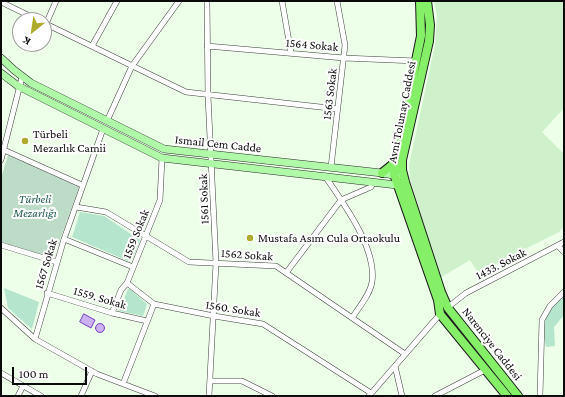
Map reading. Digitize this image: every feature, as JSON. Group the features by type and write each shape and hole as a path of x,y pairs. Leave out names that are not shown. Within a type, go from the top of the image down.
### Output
{"main road":[{"name":"Avni Tolunay Caddesi","path":"420,1 422,25 394,174 401,184 448,308"},
{"name":"Avni Tolunay Caddesi","path":"428,1 430,24 429,41 402,160 401,184 438,300 440,314"},
{"name":"Ismail Cem Cadde","path":"2,62 22,77 164,149 394,174"},
{"name":"Ismail Cem Cadde","path":"1,73 18,86 162,158 212,165 401,184"},
{"path":"382,173 392,165 396,158"},
{"name":"Narenciye Caddesi","path":"448,308 518,396"},
{"name":"Narenciye Caddesi","path":"440,314 507,396"}],"street":[{"path":"51,12 56,1"},
{"path":"92,46 117,1"},
{"path":"107,121 132,66 179,1"},
{"name":"1561 Sokak","path":"207,1 208,96 216,263 209,396"},
{"path":"282,1 291,53"},
{"name":"1563 Sokak","path":"330,167 345,45 337,1"},
{"path":"1,2 22,12"},
{"path":"52,27 186,92 208,96 338,109"},
{"name":"1564 Sokak","path":"207,46 344,58 416,61"},
{"path":"1,160 18,86 22,77"},
{"name":"1567 Sokak","path":"35,339 64,239 102,129"},
{"path":"4,150 82,185"},
{"name":"1559 Sokak","path":"112,313 121,290 127,283 160,200 162,158"},
{"path":"326,176 355,222 371,265 372,282 368,294 352,318"},
{"path":"286,273 341,200 371,187 374,182"},
{"name":"1562 Sokak","path":"76,207 106,212 147,235 189,262 276,266 405,354"},
{"path":"64,239 133,268"},
{"name":"1433. Sokak","path":"448,308 466,293 564,242"},
{"path":"1,245 57,262"},
{"path":"558,246 564,252"},
{"name":"1560. Sokak","path":"127,283 154,304 263,324 370,395"},
{"path":"540,396 542,320 550,306 564,292"},
{"name":"1559. Sokak","path":"48,293 112,313 147,321"},
{"path":"123,384 154,304"},
{"path":"1,308 35,339 92,371 155,396"},
{"path":"370,395 440,314 448,308"},
{"path":"395,366 402,396"},
{"path":"435,396 444,394 485,370"},
{"path":"81,396 92,371"},
{"path":"1,373 41,396"},
{"path":"210,381 242,381 272,396"},
{"path":"18,396 23,386"}],"green space":[{"path":"434,1 564,1 564,108 542,132 564,154 564,227 559,232 479,274 470,260 440,278 410,179 409,165 435,45 437,16"},
{"name":"Türbeli Mezarlığı","path":"8,155 79,187 53,259 1,242 1,178"},
{"path":"80,212 104,216 140,240 133,258 128,261 72,237"},
{"path":"4,288 39,302 32,329 8,308"},
{"path":"128,289 130,289 147,304 143,316 119,311"},
{"path":"564,295 564,315 554,327 555,346 546,347 544,330 546,318 553,307"}],"shaded area":[{"path":"84,314 95,320 91,328 80,322"},
{"path":"98,324 102,324 104,328 102,332 98,332 96,330 96,326"}],"place":[{"name":"Türbeli Mezarlık Camii","path":"25,141"},
{"name":"Mustafa Asım Cula Ortaokulu","path":"250,238"}]}
